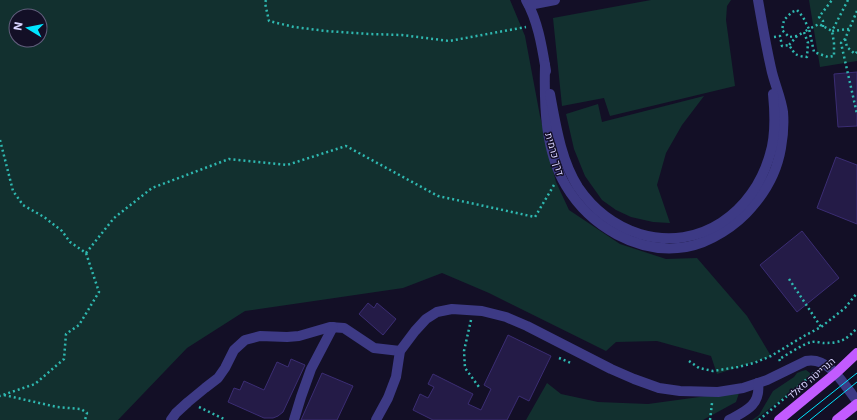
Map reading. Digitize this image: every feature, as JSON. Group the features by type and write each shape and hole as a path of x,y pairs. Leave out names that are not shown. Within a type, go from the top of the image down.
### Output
{"main road":[{"name":"הנרייטה סאלד","path":"779,420 836,373 857,353"},
{"path":"837,420 857,404"}],"street":[{"path":"527,3 555,0"},
{"name":"דרך כרמית","path":"545,65 546,117 551,145 560,174 576,201 586,212 612,232 646,246 665,248 686,247 704,242 734,224 747,213 758,200 769,185 777,166 781,149 783,113 771,70 758,0"},
{"name":"דרך כרמית","path":"527,3 536,25 559,138 570,173 579,188 597,208 607,217 632,231 663,238 690,236 703,232 718,224 734,213 747,200 755,189 763,173 774,139 771,70"},
{"path":"376,420 388,398 396,377 400,351 426,319 437,312 452,309 482,311 506,316 611,369 659,388 680,391 718,392 743,388 758,383 806,361 814,360 825,364 836,373 857,401"},
{"path":"171,420 188,402 218,378 234,350 245,340 260,336 287,338 333,327 344,328 374,348 400,351"},
{"path":"294,420 311,369 333,327"},
{"path":"729,420 746,411 754,404 759,390 758,383"}],"path":[{"path":"266,0 265,3 269,21 294,27 326,31 402,35 448,41 536,25"},
{"path":"823,27 823,21 819,17 832,0"},
{"path":"798,36 789,37 782,30 784,20 792,12 798,10 809,29 814,52 828,57 834,56 832,30 848,0"},
{"path":"857,11 845,38 841,43 857,114"},
{"path":"782,46 789,45 798,36 818,24 832,30 849,28"},
{"path":"789,45 795,55 807,57 808,43 804,32"},
{"path":"845,38 847,47 855,54 857,52"},
{"path":"0,140 13,191 23,205 44,217 62,232 70,242 86,253 99,292 80,325 66,334 64,358 35,384 0,396"},
{"path":"86,253 114,218 152,188 229,159 287,165 346,146 438,196 535,217 560,174"},
{"path":"788,280 821,327"},
{"path":"688,361 699,368 713,371 754,363 771,356 821,327 844,308 857,293"},
{"path":"472,310 464,351 465,368 479,387"},
{"path":"782,363 779,359 802,346 813,342 835,342 846,339 857,328"},
{"path":"558,358 570,363"},
{"path":"759,420 825,364"},
{"path":"4,395 58,407 81,409 87,413 85,420"},
{"path":"710,420 713,399"},
{"path":"188,402 226,420"}],"green space":[{"path":"0,0 510,0 525,36 540,116 556,182 569,210 620,244 666,259 697,258 747,316 771,356 717,374 711,356 657,341 616,342 606,351 489,293 442,273 403,288 245,311 187,348 118,420 0,420"},
{"path":"651,0 731,0 727,6 726,20 735,86 610,116 604,98 562,106 553,18"},
{"path":"809,0 857,0 857,61 820,67"},
{"path":"704,96 682,125 666,153 657,185 670,223 653,222 631,217 616,210 602,200 585,176 574,149 566,114 598,104 602,122"},
{"path":"806,370 810,373 810,377 755,420 752,420 759,415 773,391 794,377 797,373"},
{"path":"547,383 561,394 598,402 648,404 739,393 736,402 703,420 526,420"}],"building":[{"path":"857,72 857,126 838,127 834,74"},
{"path":"836,157 857,165 857,224 817,208"},
{"path":"802,231 839,278 797,312 760,265"},
{"path":"368,303 374,308 377,303 396,319 383,335 359,314"},
{"path":"508,335 551,356 529,401 519,396 507,420 433,420 413,410 420,394 428,398 434,387 428,384 433,374 473,394 468,404 481,410 491,389 484,385"},
{"path":"291,359 305,365 283,412 278,416 273,418 264,418 228,402 234,388 240,390 244,381 264,390 277,362 288,367"},
{"path":"322,373 353,386 337,420 301,420"}],"tram line":[{"path":"798,420 857,373"},
{"path":"810,420 857,382"}]}
